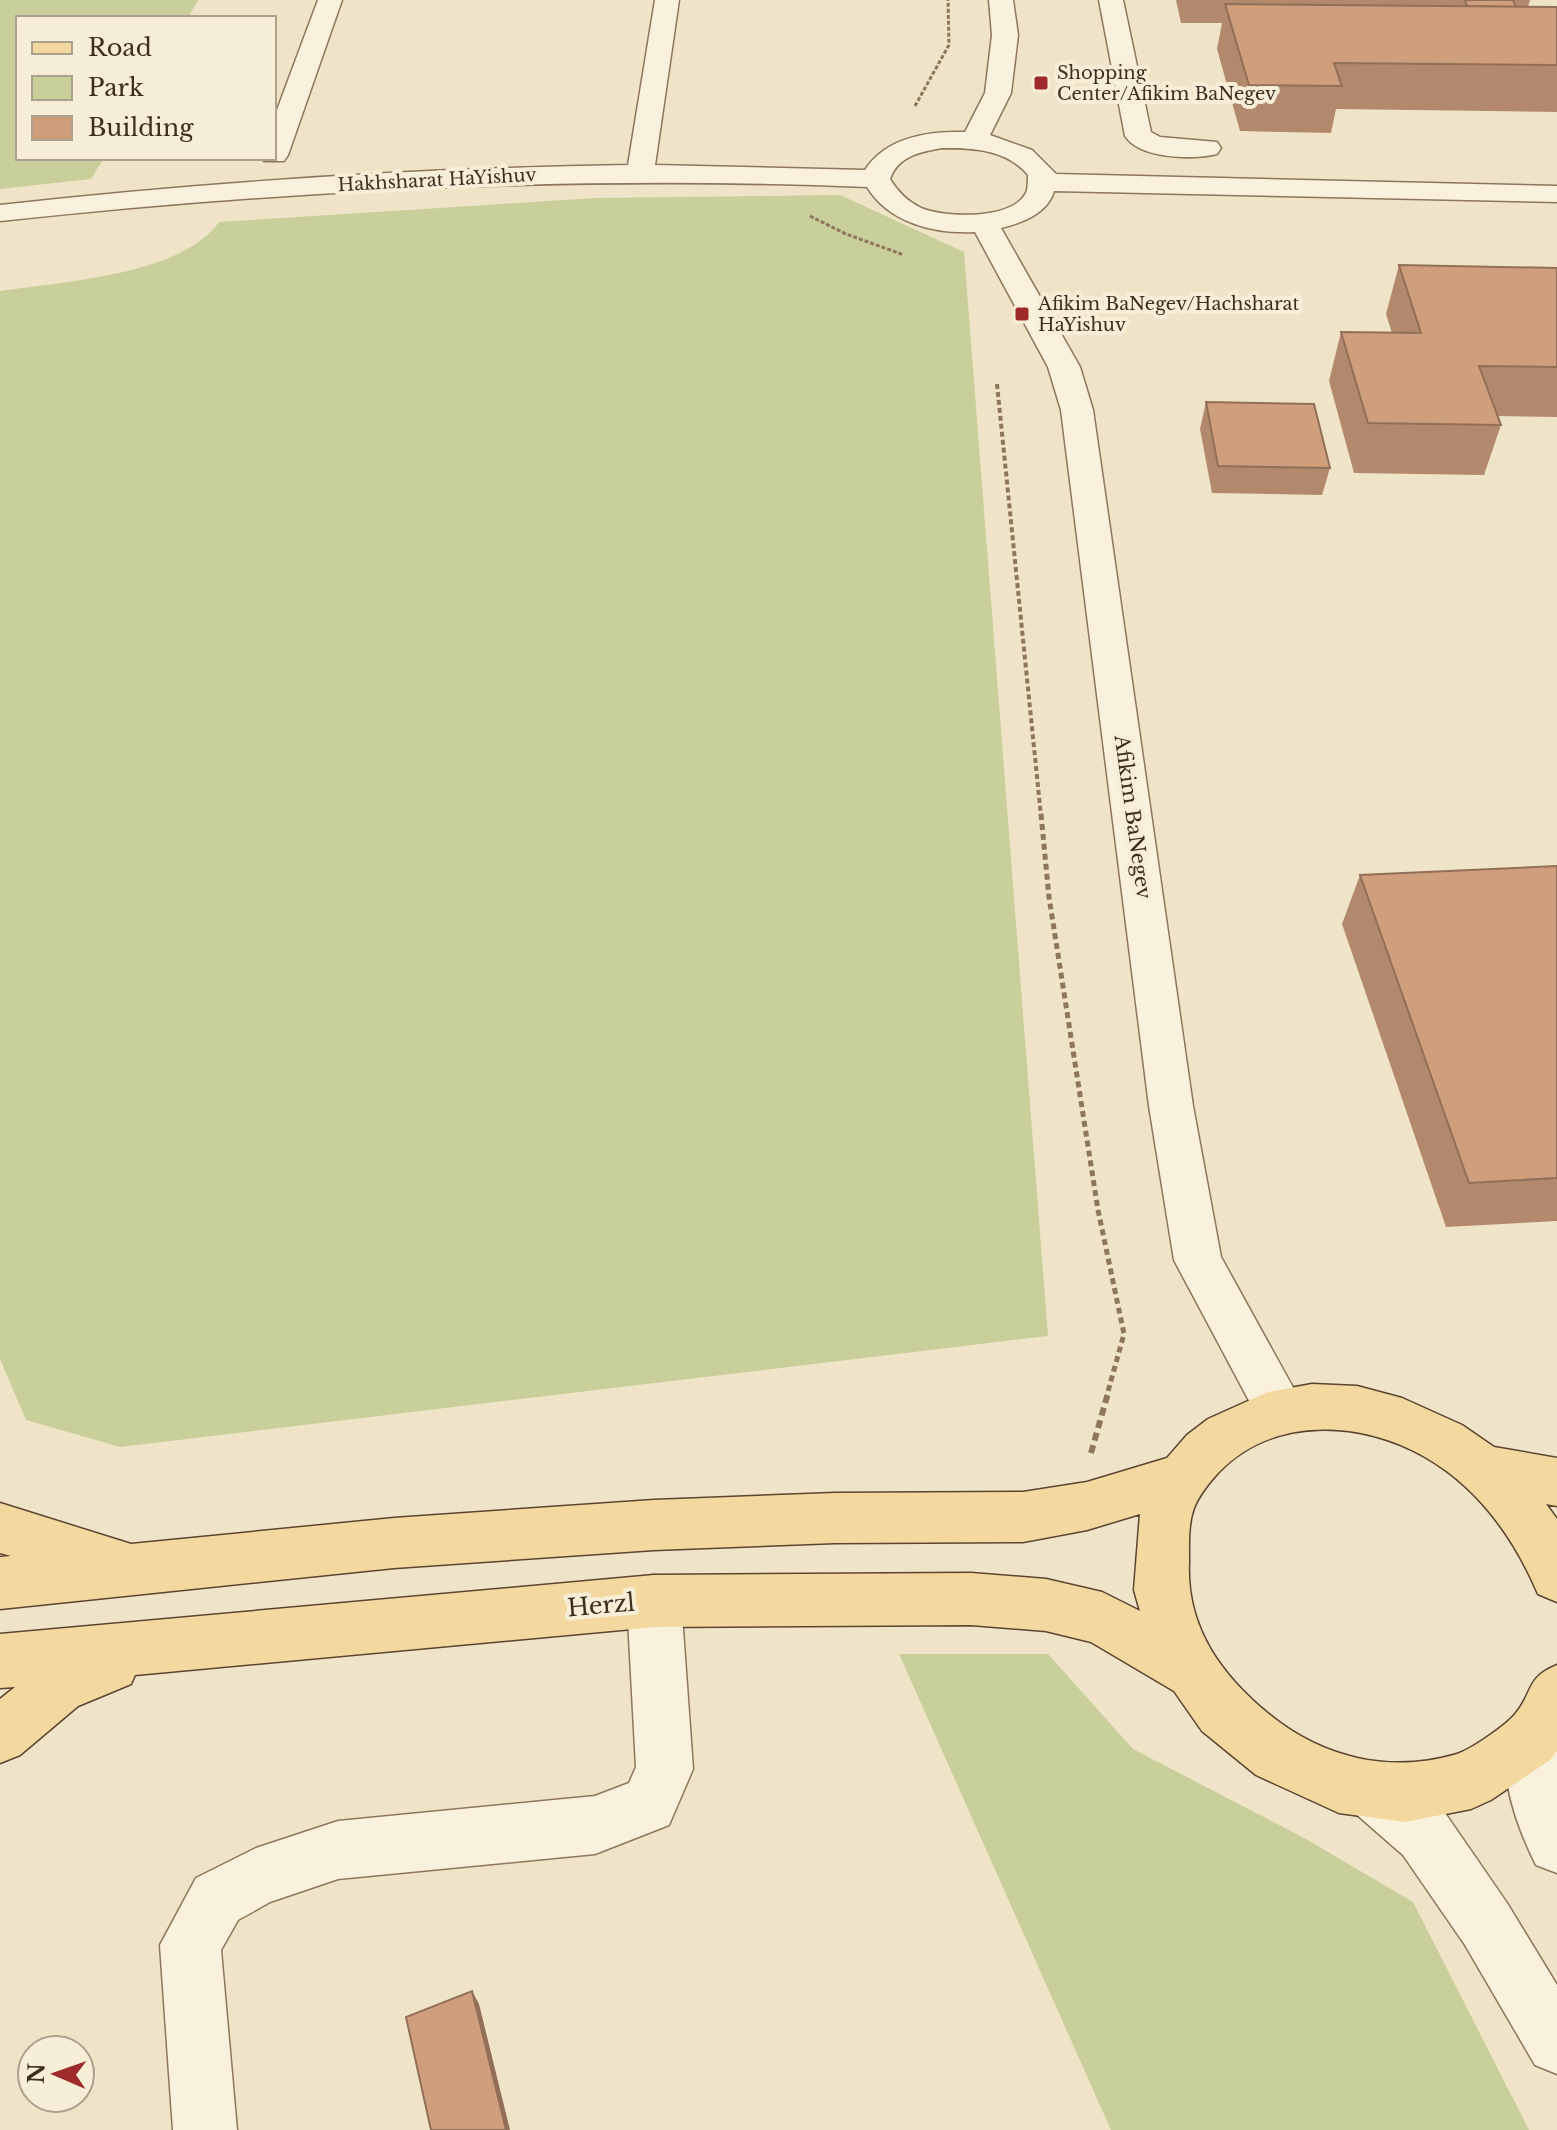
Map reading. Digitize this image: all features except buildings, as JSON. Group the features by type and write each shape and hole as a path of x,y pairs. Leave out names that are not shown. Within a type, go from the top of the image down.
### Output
{"main road":[{"path":"1545,1716 1491,1773 1436,1792 1376,1794 1302,1773 1238,1729 1189,1670 1166,1619 1158,1569 1164,1520 1182,1477 1208,1447 1242,1424 1281,1411 1333,1406 1385,1415 1437,1436 1484,1469 1527,1514 1557,1576"},
{"path":"1484,1469 1557,1482"},
{"path":"0,1583 394,1543 654,1525 835,1518 1023,1517 1087,1506 1182,1477"},
{"path":"0,1528 135,1569"},
{"name":"Herzl","path":"0,1661 654,1601 971,1599 1046,1605 1102,1618 1189,1670"},
{"path":"0,1735 59,1686 158,1647"}],"street":[{"path":"276,151 330,0"},
{"path":"640,173 667,0"},
{"path":"974,141 998,93 1005,35 1001,0"},
{"path":"1111,0 1138,136 1154,145 1207,148"},
{"path":"942,140 974,141 1017,153 1037,166 1044,190 1032,206 1008,218 984,223 945,223 914,215 890,203 882,195 876,179 882,164 900,151 942,140"},
{"path":"261,190 273,160"},
{"name":"Hakhsharat HaYishuv","path":"0,213 109,201 492,177 640,173 876,179"},
{"path":"1044,182 1557,194"},
{"name":"Afikim BaNegev","path":"984,223 1064,367 1077,410 1171,1106 1198,1260 1281,1411"},
{"path":"205,2130 190,1945 217,1899 256,1877 338,1850 595,1825 649,1805 665,1769 654,1601"},
{"path":"1545,1716 1542,1815 1557,1844"},
{"path":"1376,1794 1424,1834 1486,1924 1557,2043"}],"path":[{"path":"997,384 1049,897 1098,1210 1124,1334 1090,1455"}],"green space":[{"path":"0,0 198,0 189,16 16,16 16,160 103,160 91,179 0,189"},
{"path":"840,195 964,252 1048,1336 120,1447 26,1420 0,1359 0,291 86,279 150,265 178,254 201,240 219,222 596,198"},
{"path":"899,1654 1048,1654 1133,1749 1306,1839 1413,1902 1529,2130 1111,2130"}],"place":[{"name":"Shopping Center/Afikim BaNegev","path":"1041,83"},
{"name":"Afikim BaNegev/Hachsharat HaYishuv","path":"1022,314"}]}
